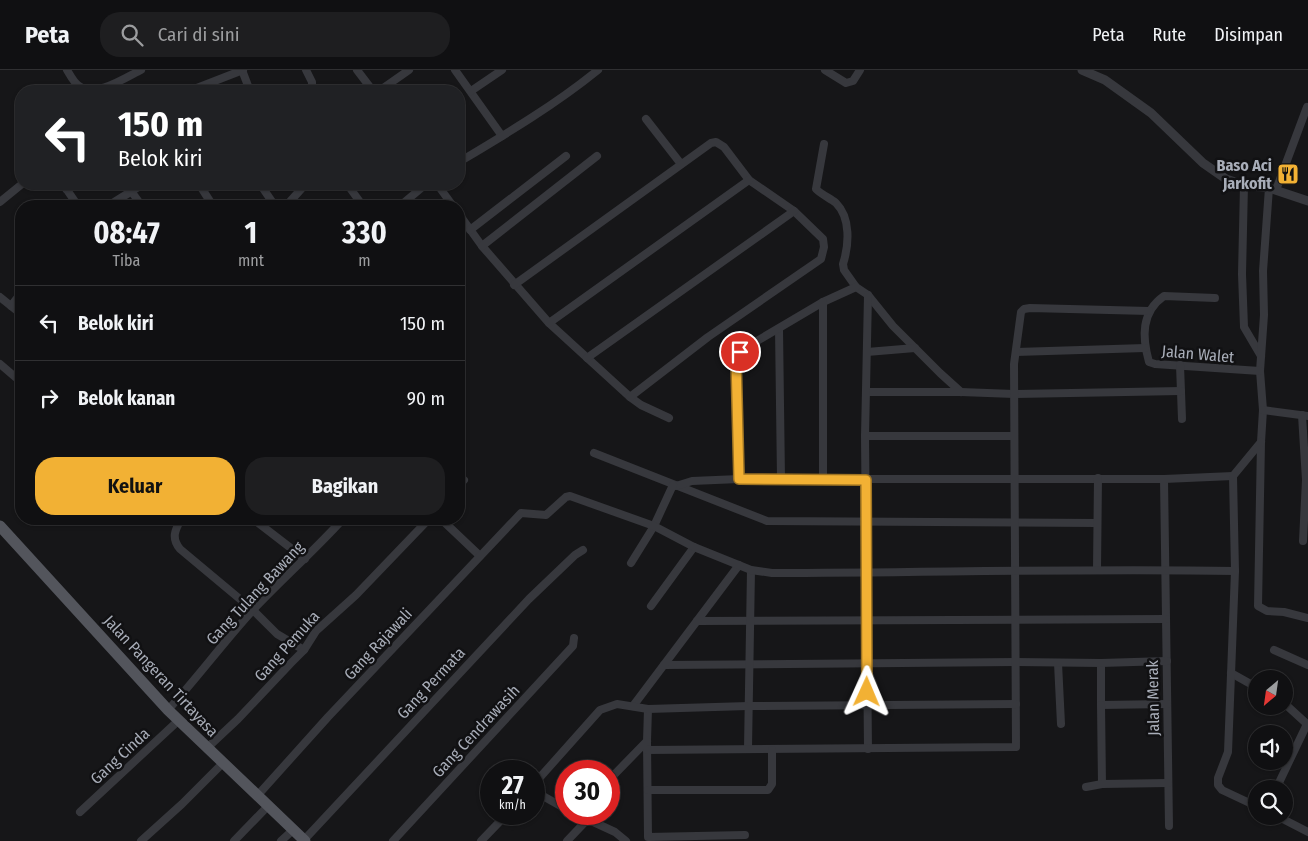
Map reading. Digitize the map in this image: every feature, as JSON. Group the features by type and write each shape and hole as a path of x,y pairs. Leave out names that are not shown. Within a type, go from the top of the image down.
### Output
{"main road":[{"name":"Jalan Pangeran Tirtayasa","path":"0,526 168,710 304,840"}],"street":[{"path":"67,70 77,85"},
{"path":"110,85 141,70"},
{"path":"204,85 243,70 248,85"},
{"path":"306,70 312,85"},
{"path":"357,70 368,85"},
{"path":"388,85 410,70"},
{"path":"455,70 502,136"},
{"path":"471,91 502,70"},
{"path":"465,158 566,94 598,70"},
{"path":"825,70 846,83 850,83 860,70"},
{"path":"1082,70 1105,80 1151,113 1203,163 1226,179 1244,185 1273,189 1308,201"},
{"path":"1307,107 1273,189 1263,271 1264,315 1260,356 1263,410 1260,442 1258,606 1267,611 1289,613 1308,618"},
{"path":"646,119 681,164"},
{"path":"514,285 681,164 711,143 716,142 724,147 749,180 794,211 823,239 824,247 821,259 708,337 630,397"},
{"path":"824,144 816,189 823,196 835,202 842,212 848,228 843,264 844,270 856,286 868,295 893,326 961,392"},
{"path":"470,230 566,156"},
{"path":"482,246 597,156"},
{"path":"549,323 749,180"},
{"path":"1244,185 1242,274 1244,327 1260,356"},
{"path":"0,202 15,190"},
{"path":"292,200 301,190"},
{"path":"407,200 419,190"},
{"path":"117,200 131,191 138,200"},
{"path":"586,358 794,211"},
{"path":"465,223 514,285 549,323 640,405 669,418"},
{"path":"739,479 736,359 740,352 745,347 823,302 856,286"},
{"path":"868,295 865,436 868,749"},
{"path":"1016,352 1145,348 1144,332 1149,311 1158,300 1164,296 1215,298"},
{"path":"0,297 15,309"},
{"path":"11,306 15,301"},
{"path":"823,302 823,479"},
{"path":"647,750 1014,748 1017,745 1014,394 1016,352 1021,312 1024,309 1127,309 1149,311"},
{"path":"779,329 780,479"},
{"path":"867,352 915,348"},
{"name":"Jalan Walet","path":"1145,348 1151,363 1260,371"},
{"path":"0,364 15,377"},
{"path":"1180,365 1182,420"},
{"path":"866,392 1014,394 1181,391"},
{"path":"1263,410 1305,416 1306,480 1303,541"},
{"path":"865,436 1014,436"},
{"path":"1248,802 1226,792 1218,785 1218,778 1228,752 1236,571 1233,476 1260,442"},
{"path":"594,453 767,521 1098,523"},
{"path":"674,485 692,481 739,479 1164,479 1233,476"},
{"path":"1097,569 1098,478"},
{"name":"Jalan Merak","path":"1164,479 1169,826"},
{"path":"631,563 654,526 674,485"},
{"name":"Gang Rajawali","path":"257,796 328,716 521,513 546,515 566,497 573,496 654,526"},
{"path":"178,525 174,532 176,544 253,610 277,634 304,650"},
{"path":"261,525 305,560"},
{"name":"Gang Tulang Bawang","path":"168,710 195,681 253,610 305,560 337,525"},
{"name":"Gang Pemuka","path":"207,748 238,719 304,650 316,631 356,595 423,525"},
{"path":"447,525 480,556"},
{"path":"654,526 694,547 751,570 772,573 1016,572 1097,569 1236,571"},
{"path":"651,606 694,547"},
{"name":"Gang Permata","path":"304,840 528,599 575,555 583,550"},
{"path":"633,706 739,565"},
{"path":"748,748 751,570"},
{"path":"697,620 1166,619"},
{"name":"Gang Cendrawasih","path":"393,841 573,646 574,638"},
{"path":"1274,650 1308,665"},
{"path":"664,665 1101,663 1167,660"},
{"path":"1058,663 1061,724"},
{"path":"1101,663 1102,784"},
{"path":"1231,673 1248,682"},
{"path":"545,772 600,710 617,704 648,709 748,706 1016,704"},
{"path":"1102,705 1167,704"},
{"path":"648,709 648,837 745,835"},
{"path":"1280,780 1308,724 1293,711"},
{"name":"Gang Cinda","path":"80,812 179,720"},
{"path":"620,768 647,740"},
{"path":"648,790 768,790 772,784 772,750"},
{"path":"141,841 182,804 222,763"},
{"path":"1086,787 1102,784 1168,783"},
{"path":"234,841 268,806"},
{"path":"1293,824 1308,832"},
{"path":"482,841 497,825"},
{"path":"567,841 582,825"},
{"path":"599,825 615,832 626,841"},
{"path":"281,841 293,830"}],"place":[{"name":"Baso Aci Jarkofit","path":"1288,174"}],"route":[{"path":"740,352 736,359 739,479 866,480 867,692"}]}
